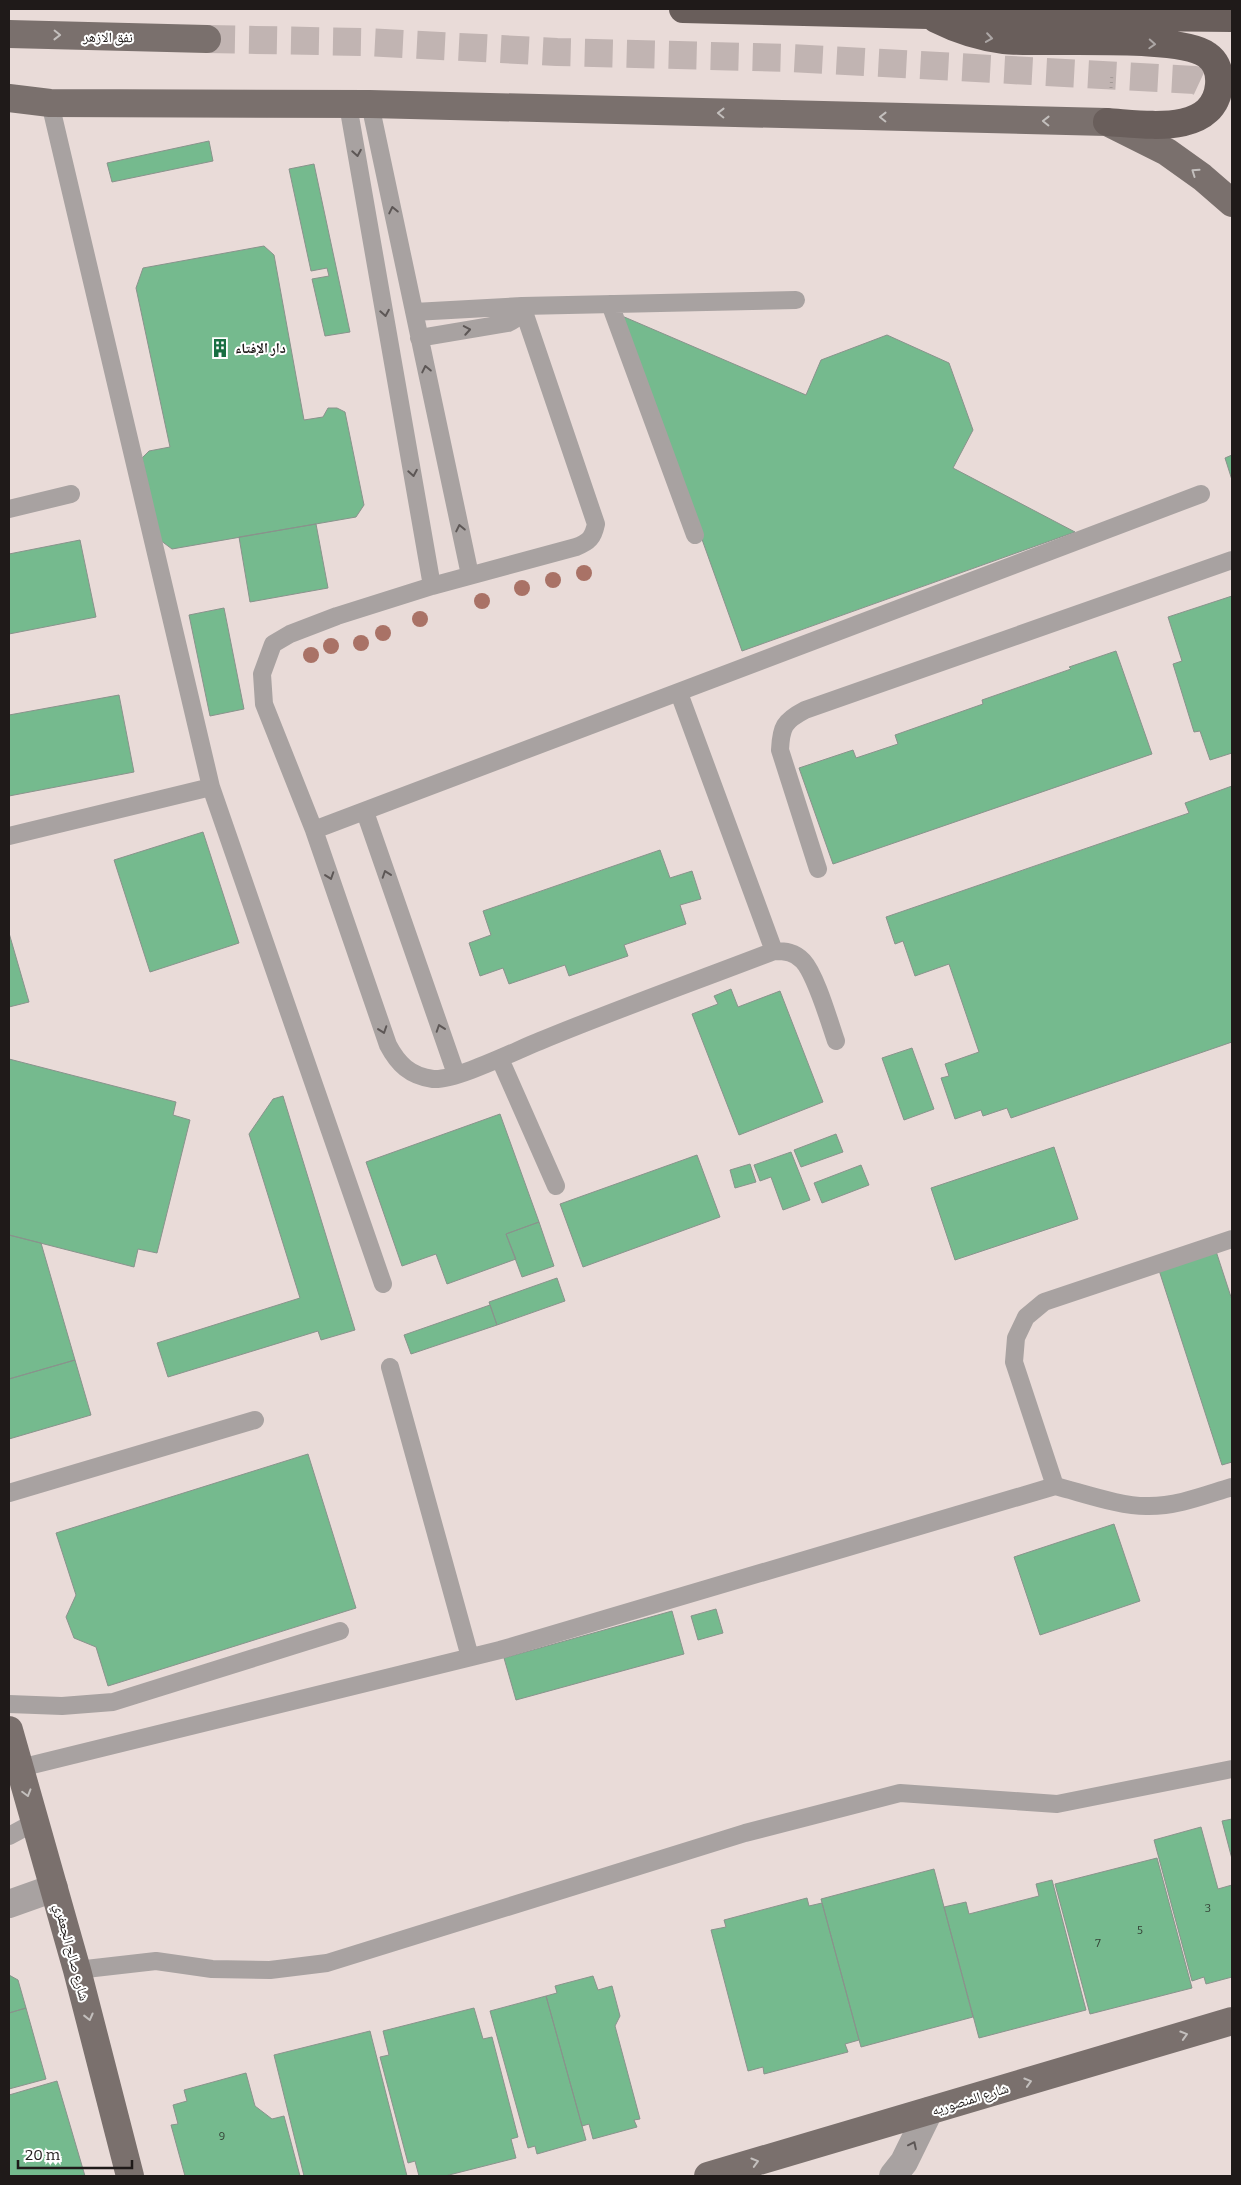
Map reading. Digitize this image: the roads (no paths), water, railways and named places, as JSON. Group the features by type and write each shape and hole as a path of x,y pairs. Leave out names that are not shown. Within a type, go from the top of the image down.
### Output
{"highway":[{"path":"682,9 928,15 1232,18"},
{"path":"928,15 970,34 1004,40 1115,41 1185,46 1206,54 1216,65 1219,72 1218,92 1212,106 1193,121 1178,124 1107,122"}],"main road":[{"name":"نفق الازهر","path":"9,34 208,39"},
{"path":"9,98 50,102 359,105 1107,122 1167,152 1202,177 1232,203"},
{"name":"شارع صالح الجعفري","path":"9,1730 77,1970 130,2176"},
{"name":"شارع المنصوريه","path":"708,2176 1232,2021"}],"street":[{"path":"9,1904 54,1888"},
{"path":"893,2176 904,2162 929,2111"}],"lane":[{"path":"50,102 211,787 384,1284"},
{"path":"359,105 401,250 470,575"},
{"path":"359,105 374,254 432,586"},
{"path":"374,254 401,250"},
{"path":"414,312 522,306 796,300"},
{"path":"610,304 695,535"},
{"path":"419,338 508,323 516,319 521,313 522,306"},
{"path":"522,306 596,524 594,535 587,543 576,547 432,586 337,616 290,634 273,644 262,674 264,704 314,830 388,1044 398,1063 414,1075 435,1079 456,1074 500,1059 540,1041 774,951 789,952 803,960 811,974 836,1041"},
{"path":"9,509 71,494"},
{"path":"314,830 1201,494"},
{"path":"818,869 780,750 780,733 790,719 804,710 1232,560"},
{"path":"679,693 774,951"},
{"path":"9,836 211,787"},
{"path":"365,812 456,1074"},
{"path":"500,1059 556,1186"},
{"path":"1055,1486 1014,1362 1016,1338 1026,1317 1044,1302 1232,1239"},
{"path":"390,1367 470,1657"},
{"path":"9,1493 255,1420"},
{"path":"20,1768 510,1647 1055,1486 1123,1504 1149,1506 1174,1504 1232,1487"},
{"path":"9,1704 62,1706 114,1702 340,1631"},
{"path":"77,1970 156,1961 212,1969 270,1970 326,1963 745,1833 900,1792 1058,1804 1232,1769"},
{"path":"9,1836 35,1822"}],"tunnel":[{"path":"207,39 365,42 557,52 791,58 1195,80 1232,97"}],"place":[{"name":"دار الإفتاء","path":"220,348"}]}
